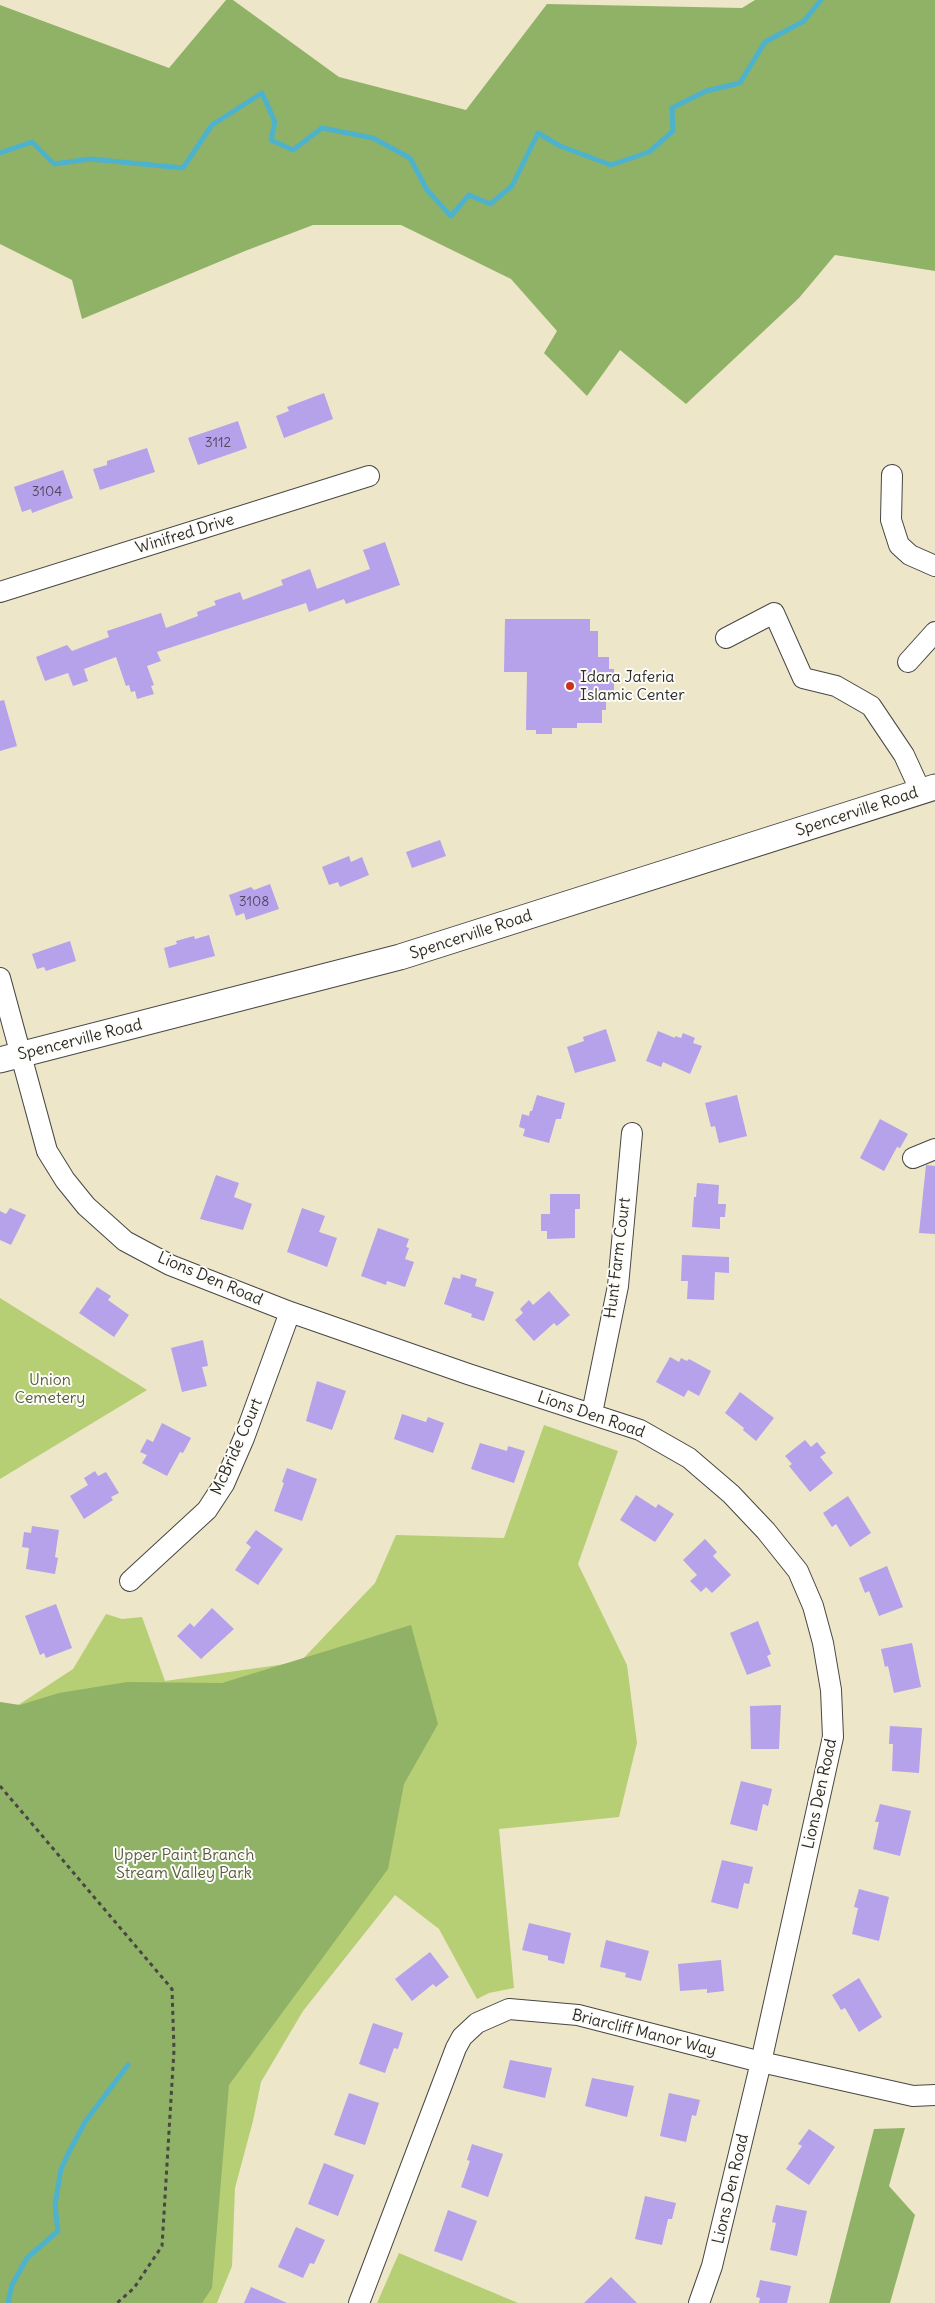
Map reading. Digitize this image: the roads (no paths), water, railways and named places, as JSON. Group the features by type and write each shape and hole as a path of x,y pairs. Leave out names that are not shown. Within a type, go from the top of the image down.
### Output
{"main road":[{"name":"Spencerville Road","path":"11,1057 400,957 928,789"}],"street":[{"path":"892,474 891,520 900,545 910,555 935,566"},
{"name":"Winifred Drive","path":"0,592 369,476"},
{"path":"726,638 774,612 803,678 836,686 872,706 928,789"},
{"path":"908,662 935,632"},
{"name":"Lions Den Road","path":"0,978 11,1057 46,1151 65,1180 86,1206 125,1241 170,1265 290,1312 468,1374 640,1430 689,1458 731,1494 766,1531 798,1572 813,1606 823,1643 831,1690 833,1738 761,2062 712,2266 699,2303"},
{"name":"Hunt Farm Court","path":"592,1413 618,1286 632,1133"},
{"path":"914,1158 935,1149"},
{"name":"McBride Court","path":"130,1581 207,1510 224,1484 244,1438 290,1312"},
{"name":"Briarcliff Manor Way","path":"359,2303 456,2048 462,2038 477,2023 509,2009 578,2015 761,2062 912,2096 935,2095"}],"waterway":[{"path":"0,153 32,142 54,164 90,159 183,168 212,125 262,93 275,122 271,140 293,150 322,128 373,138 410,158 427,190 451,216 469,195 490,204 512,186 538,133 560,146 611,165 649,152 673,131 672,108 706,91 740,83 765,42 804,21 821,0"},
{"path":"8,2303 12,2285 27,2258 58,2231 55,2205 61,2169 68,2154 85,2122 128,2065"}],"place":[{"name":"Idara Jaferia Islamic Center","path":"570,686"}],"park label":[{"name":"Union Cemetery","path":"50,1389"},
{"name":"Upper Paint Branch Stream Valley Park","path":"184,1864"}]}
